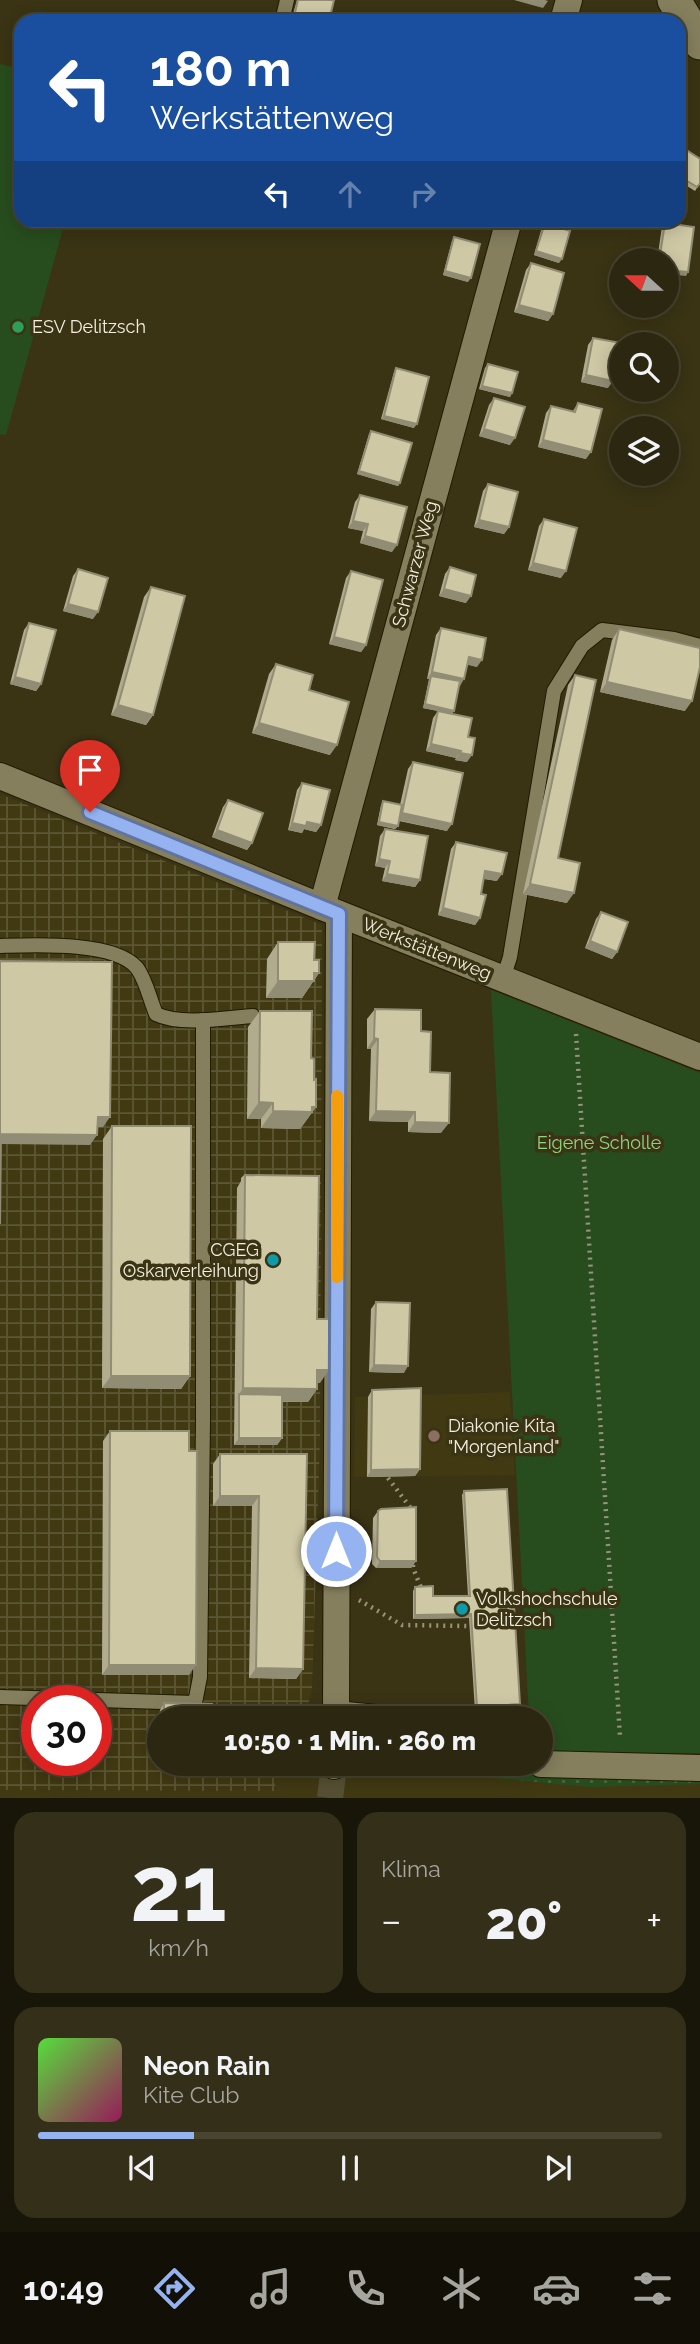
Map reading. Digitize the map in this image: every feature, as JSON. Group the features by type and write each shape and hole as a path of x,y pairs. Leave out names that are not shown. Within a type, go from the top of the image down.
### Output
{"street":[{"path":"686,20 700,43"},
{"name":"Schwarzer Weg","path":"336,1706 330,910 507,228"},
{"name":"Werkstättenweg","path":"0,776 700,1057"},
{"path":"553,1764 700,1768"}],"lane":[{"path":"503,979 510,957 554,691 582,646 602,630 674,639 700,646"},
{"path":"0,946 47,945 113,953 130,961 140,971 156,1014 166,1018 203,1020 253,1016"},
{"path":"0,1697 195,1703 200,1676 203,1488 203,1020"}],"path":[{"path":"580,1010 575,1021 620,1737"},
{"path":"388,1478 413,1513"},
{"path":"413,1554 413,1568 422,1590"},
{"path":"360,1600 402,1625 467,1626"}],"shaded area":[{"path":"0,794 322,925 320,1438 312,1688 308,1706 147,1706 147,1776 276,1776 275,1791 0,1790"},
{"name":"Diakonie Kita \"Morgenland\"","path":"510,1392 515,1475 354,1477 355,1397"},
{"path":"276,1776 551,1776 576,1779 700,1780 700,1798 0,1798 0,1790 275,1791"}],"green space":[{"name":"ESV Delitzsch","path":"0,64 14,67 14,228 63,228 6,435 0,434"},
{"name":"Eigene Scholle","path":"491,990 700,1073 700,1753 553,1752 553,1706 528,1706"},
{"path":"472,1776 700,1776 700,1784 590,1787"}],"building":[{"path":"298,0 334,0 331,14 295,14"},
{"path":"686,150 700,159 700,183 697,187 686,180"},
{"path":"694,227 688,272 679,271 679,248 661,248 664,228"},
{"path":"543,228 570,231 562,259 536,251"},
{"path":"454,237 480,244 471,278 445,271"},
{"path":"531,263 564,273 553,314 519,305"},
{"path":"593,338 609,341 609,380 586,375"},
{"path":"488,364 518,372 512,393 482,386"},
{"path":"396,368 429,377 417,424 384,416"},
{"path":"494,398 525,407 515,438 484,429"},
{"path":"578,403 602,409 591,452 543,440 551,406 575,412"},
{"path":"371,431 412,443 400,483 359,471"},
{"path":"488,484 518,492 509,527 479,520"},
{"path":"360,495 407,507 397,545 365,536 368,524 353,521"},
{"path":"544,519 577,528 566,571 533,563"},
{"path":"450,567 476,575 471,596 444,589"},
{"path":"78,569 108,578 98,612 68,604"},
{"path":"351,571 383,580 366,645 334,637"},
{"path":"151,587 185,596 153,715 118,705"},
{"path":"29,623 56,630 41,684 15,677"},
{"path":"441,628 486,638 482,660 469,657 464,679 432,672"},
{"path":"619,629 700,648 700,667 692,701 607,682"},
{"path":"276,664 313,675 309,690 349,702 337,745 259,723"},
{"path":"575,675 596,680 558,858 580,863 574,893 530,884"},
{"path":"431,676 460,681 454,711 425,704"},
{"path":"438,711 472,718 468,737 475,738 472,755 431,744"},
{"path":"413,762 463,773 452,824 402,813"},
{"path":"302,783 330,790 321,825 292,823"},
{"path":"228,800 263,813 252,843 217,830"},
{"path":"383,801 402,805 398,826 379,822"},
{"path":"385,829 428,836 420,880 387,874 390,861 379,859"},
{"path":"456,842 507,853 502,874 485,871 481,894 486,895 480,918 443,908"},
{"path":"601,912 628,922 617,952 590,941"},
{"path":"278,942 315,942 314,960 319,960 319,973 314,973 314,981 278,981"},
{"path":"0,961 112,962 110,1117 98,1117 97,1135 1,1134 0,1224"},
{"path":"375,1009 421,1010 421,1031 431,1032 430,1072 450,1073 449,1123 415,1122 415,1112 376,1111 378,1039 374,1038"},
{"path":"260,1011 312,1011 311,1058 314,1059 316,1107 312,1107 312,1112 273,1111 273,1103 259,1102"},
{"path":"112,1126 191,1126 190,1376 111,1376"},
{"name":"CGEG Oskarverleihung","path":"245,1175 319,1176 317,1319 329,1319 329,1370 317,1370 317,1389 243,1388"},
{"path":"376,1302 410,1303 408,1366 374,1365"},
{"path":"421,1388 420,1469 371,1470 372,1390"},
{"path":"239,1394 282,1395 282,1438 239,1438"},
{"path":"110,1431 189,1431 189,1451 197,1451 196,1665 109,1665"},
{"path":"220,1454 307,1454 303,1669 256,1668 259,1496 220,1496"},
{"name":"Volkshochschule Delitzsch","path":"507,1489 520,1704 477,1706 471,1614 415,1615 415,1587 433,1586 433,1596 470,1596 464,1491"},
{"path":"416,1507 416,1561 380,1561 377,1557 378,1511"},
{"path":"164,1703 212,1704 212,1706 164,1706"}],"tunnel":[{"path":"330,1798 333,1776"}],"slow traffic":[{"path":"337,1096 337,1277"}],"place":[{"name":"ESV Delitzsch","path":"18,327"},
{"name":"CGEG Oskarverleihung","path":"273,1260"},
{"name":"Diakonie Kita \"Morgenland\"","path":"434,1436"},
{"name":"Volkshochschule Delitzsch","path":"462,1609"}],"route":[{"path":"90,812 339,914 336,1551"}]}
